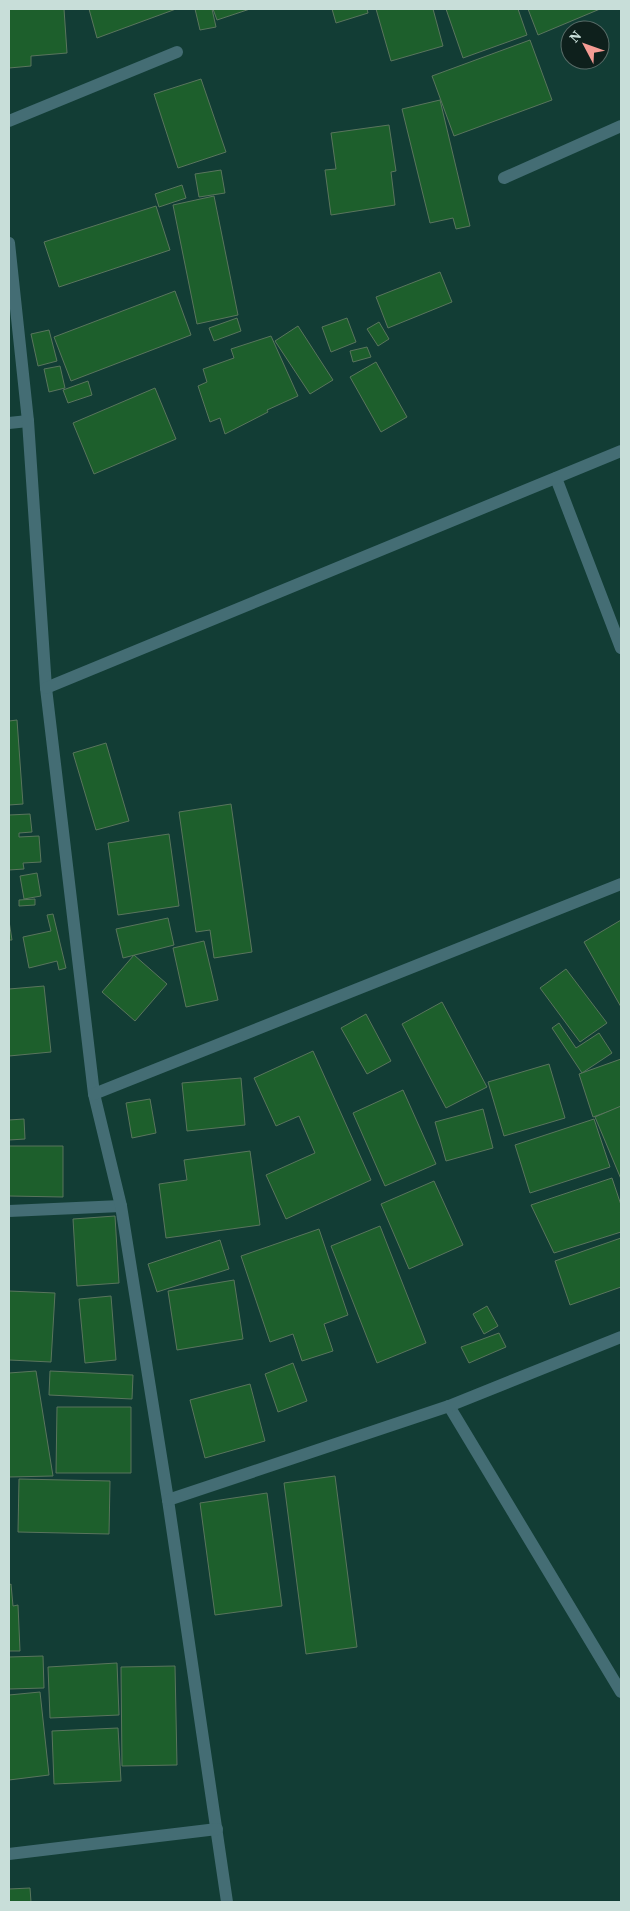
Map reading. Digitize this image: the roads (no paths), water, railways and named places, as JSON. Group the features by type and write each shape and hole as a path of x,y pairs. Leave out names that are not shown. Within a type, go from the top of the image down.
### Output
{"street":[{"path":"9,121 177,52"},
{"path":"504,178 621,126"},
{"path":"9,243 28,421 46,688 94,1094 121,1206 168,1500 227,1902"},
{"path":"9,422 28,421"},
{"path":"46,688 621,451"},
{"path":"556,478 621,648"},
{"path":"94,1094 621,884"},
{"path":"9,1211 121,1206"},
{"path":"168,1500 449,1406 621,1337"},
{"path":"449,1406 621,1692"},
{"path":"9,1854 217,1829"}]}
